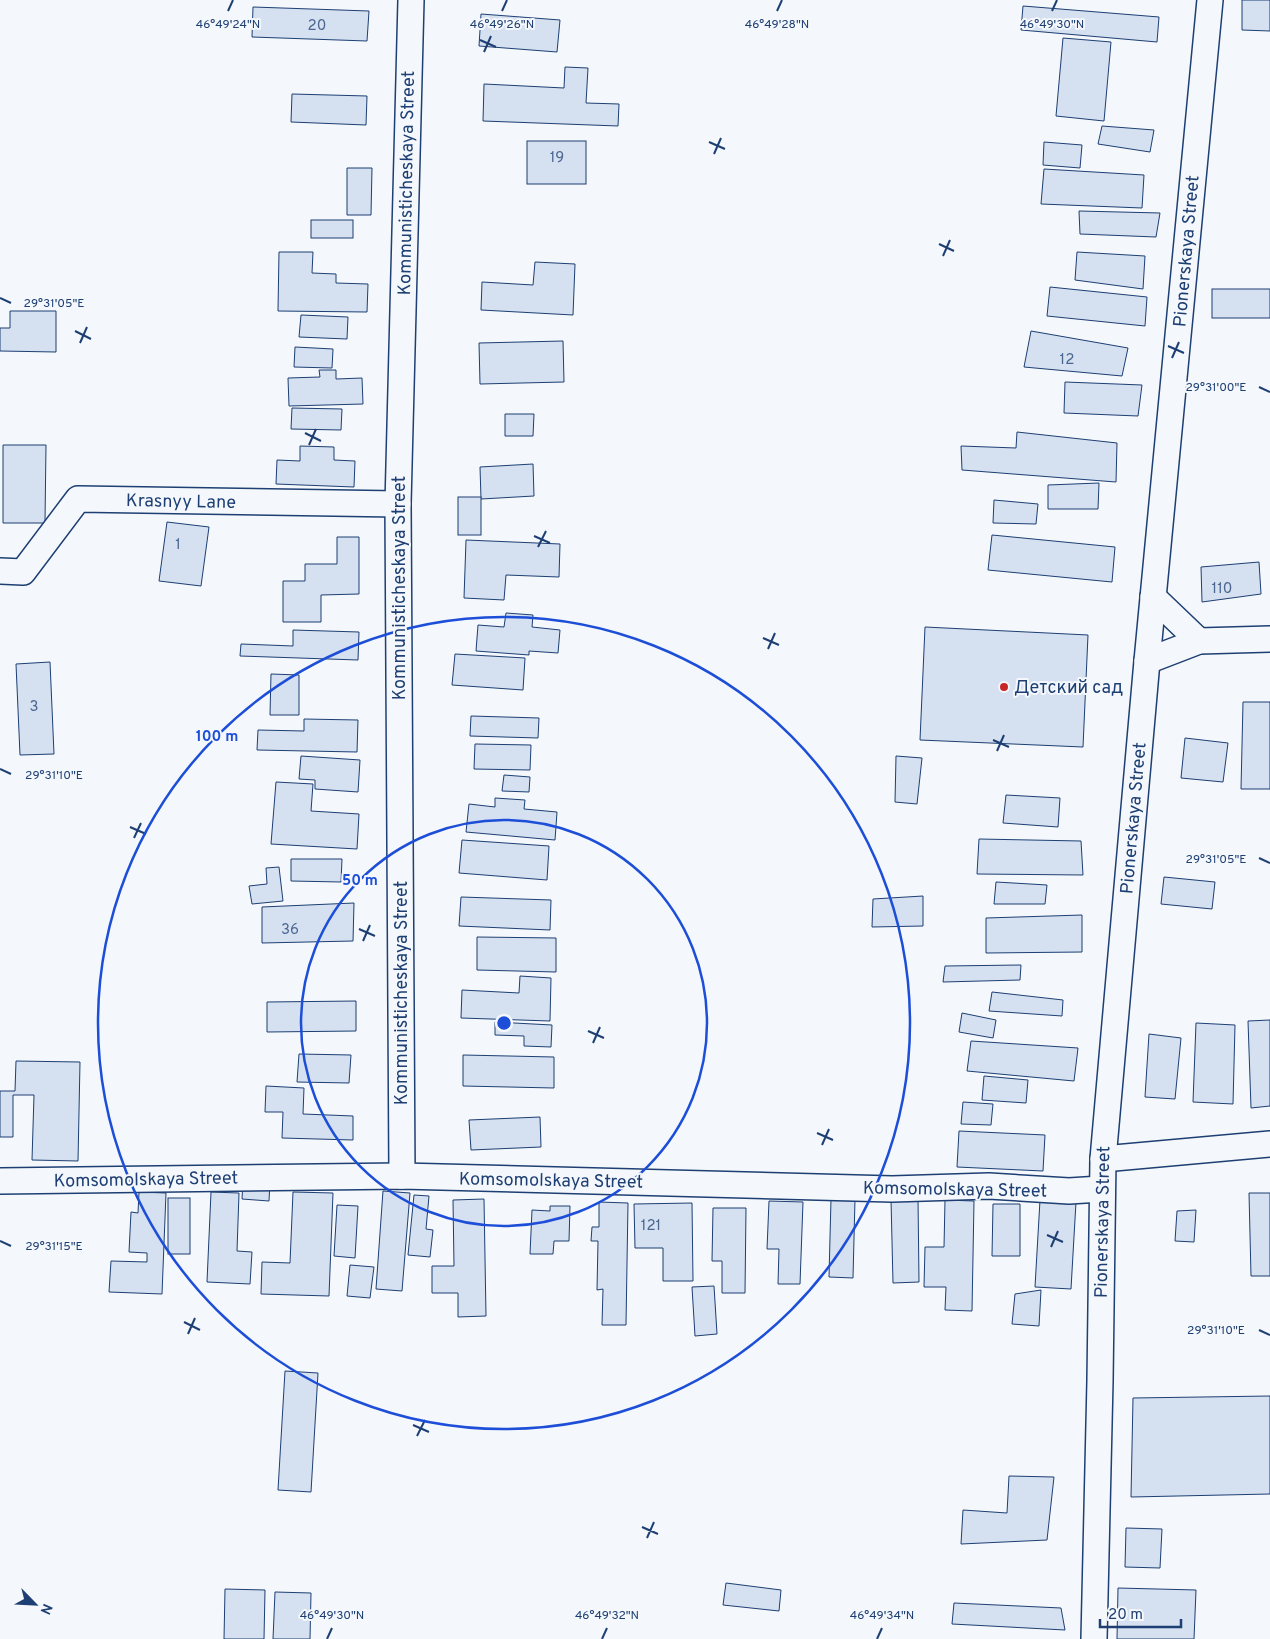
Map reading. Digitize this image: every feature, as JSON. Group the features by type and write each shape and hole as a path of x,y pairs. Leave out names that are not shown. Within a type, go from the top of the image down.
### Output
{"street":[{"name":"Kommunisticheskaya Street","path":"402,1176 398,504 411,0"},
{"name":"Pionerskaya Street","path":"1094,1639 1100,1381 1102,1159 1210,0"},
{"name":"Krasnyy Lane","path":"0,572 23,572 78,500 398,504"},
{"path":"1153,597 1199,641"},
{"path":"1147,661 1199,641 1270,639"},
{"path":"1102,1159 1270,1144"},
{"name":"Komsomolskaya Street","path":"0,1180 402,1176 892,1189 989,1186 1069,1190 1101,1189"}],"building":[{"path":"1242,0 1270,0 1270,31 1242,30"},
{"path":"1023,6 1159,17 1157,42 1021,30"},
{"path":"253,7 369,11 367,41 252,37"},
{"path":"481,14 560,20 557,52 479,46"},
{"path":"1063,38 1111,42 1104,121 1056,116"},
{"path":"565,67 588,68 586,103 619,104 618,126 483,121 484,84 564,88"},
{"path":"292,94 367,96 366,125 291,122"},
{"path":"1102,126 1154,130 1150,152 1098,144"},
{"path":"527,141 586,141 586,184 527,184"},
{"path":"1044,142 1082,145 1080,168 1043,165"},
{"path":"347,168 372,168 371,215 347,215"},
{"path":"1044,169 1144,175 1142,208 1041,204"},
{"path":"1079,211 1160,213 1156,237 1080,234"},
{"path":"311,220 353,220 353,238 311,238"},
{"path":"279,252 313,252 312,273 336,274 336,283 368,284 367,312 278,311"},
{"path":"1077,252 1145,256 1143,289 1075,280"},
{"path":"535,262 575,264 573,315 481,310 482,282 533,285"},
{"path":"1050,287 1147,297 1145,326 1047,316"},
{"path":"1212,289 1270,289 1270,318 1212,318"},
{"path":"10,311 56,311 56,352 0,351 0,328 10,328"},
{"path":"301,315 348,317 347,339 299,337"},
{"path":"1031,331 1128,348 1122,376 1024,367"},
{"path":"563,341 564,382 480,384 479,343"},
{"path":"295,347 333,349 332,368 294,367"},
{"path":"319,370 336,370 336,379 362,378 363,404 289,406 288,378 320,377"},
{"path":"1065,382 1142,385 1138,416 1064,413"},
{"path":"292,408 342,409 341,430 291,429"},
{"path":"505,414 534,414 533,436 505,436"},
{"path":"1017,432 1117,443 1116,482 962,470 961,446 1016,448"},
{"path":"3,445 46,445 45,523 3,523"},
{"path":"300,446 334,447 334,460 355,461 354,487 276,484 277,460 300,461"},
{"path":"533,464 534,496 481,499 480,467"},
{"path":"1099,483 1098,509 1048,509 1048,485"},
{"path":"458,497 481,497 481,535 458,535"},
{"path":"994,500 1038,504 1036,524 993,523"},
{"path":"167,522 209,527 201,586 159,581"},
{"path":"992,535 1115,547 1112,582 988,570"},
{"path":"337,537 359,537 359,594 321,595 321,622 283,622 283,581 305,581 305,564 337,564"},
{"path":"466,540 560,544 559,577 506,575 504,600 464,598"},
{"path":"1259,562 1261,594 1202,602 1201,567"},
{"path":"506,613 533,615 532,627 560,630 558,653 529,651 529,655 476,651 478,625 504,627"},
{"name":"Детский сад","path":"925,627 1088,635 1083,747 920,740"},
{"path":"293,630 359,632 358,660 240,656 241,644 293,646"},
{"path":"455,654 525,658 523,690 452,685"},
{"path":"50,662 54,754 20,755 16,664"},
{"path":"271,674 299,675 299,715 270,715"},
{"path":"1243,702 1270,702 1270,789 1241,789"},
{"path":"471,716 539,718 538,738 470,736"},
{"path":"304,719 358,720 357,752 257,750 258,730 304,731"},
{"path":"1185,738 1228,743 1223,782 1181,778"},
{"path":"475,744 531,745 530,770 474,769"},
{"path":"301,756 360,760 358,792 315,789 315,780 299,779"},
{"path":"896,756 922,758 917,804 895,802"},
{"path":"504,775 530,777 529,792 502,791"},
{"path":"276,782 313,784 311,811 359,814 357,849 271,844"},
{"path":"1006,795 1060,798 1058,827 1003,823"},
{"path":"495,798 525,800 524,809 557,812 555,840 466,832 469,804 495,807"},
{"path":"979,839 1081,841 1083,875 977,874"},
{"path":"462,840 549,846 547,880 459,873"},
{"path":"291,859 342,859 341,882 291,881"},
{"path":"279,867 283,901 252,904 249,886 267,884 266,868"},
{"path":"1164,877 1215,882 1212,909 1161,904"},
{"path":"996,882 1047,885 1045,904 994,904"},
{"path":"923,896 923,926 872,927 873,899"},
{"path":"461,897 551,900 550,930 459,926"},
{"path":"354,903 353,941 262,943 262,907"},
{"path":"1082,915 1082,952 986,953 986,918"},
{"path":"477,937 556,938 556,972 477,970"},
{"path":"1021,965 1020,980 943,982 945,966"},
{"path":"520,976 551,978 550,1021 461,1018 462,990 519,993"},
{"path":"992,992 1063,1000 1062,1016 989,1011"},
{"path":"356,1001 356,1031 267,1032 267,1002"},
{"path":"962,1013 996,1020 993,1038 959,1032"},
{"path":"1270,1020 1270,1106 1251,1108 1248,1021"},
{"path":"495,1022 552,1025 551,1047 524,1046 524,1036 495,1035"},
{"path":"1196,1023 1235,1025 1233,1104 1193,1102"},
{"path":"1149,1034 1181,1038 1175,1099 1145,1097"},
{"path":"971,1041 1078,1048 1074,1081 967,1071"},
{"path":"299,1054 351,1055 349,1083 297,1082"},
{"path":"463,1055 554,1057 554,1088 463,1086"},
{"path":"16,1061 80,1062 78,1161 32,1160 34,1095 13,1095 13,1137 0,1137 0,1091 15,1091"},
{"path":"984,1076 1028,1080 1026,1103 982,1100"},
{"path":"266,1086 304,1088 303,1114 353,1116 353,1140 282,1138 283,1112 265,1112"},
{"path":"963,1102 993,1104 991,1125 961,1124"},
{"path":"540,1117 541,1147 471,1150 469,1120"},
{"path":"959,1131 1045,1135 1043,1171 957,1167"},
{"path":"243,1181 270,1182 269,1201 242,1199"},
{"path":"383,1191 410,1193 402,1291 376,1289"},
{"path":"139,1192 166,1193 162,1294 109,1292 111,1261 147,1262 147,1253 129,1252 131,1212 138,1213"},
{"path":"211,1192 239,1193 237,1251 252,1252 250,1284 207,1282"},
{"path":"293,1192 333,1193 329,1296 261,1294 262,1262 290,1263"},
{"path":"1249,1193 1270,1193 1270,1276 1251,1276"},
{"path":"414,1195 429,1196 426,1229 433,1230 430,1257 408,1255"},
{"path":"168,1198 190,1198 190,1254 168,1254"},
{"path":"918,1198 919,1282 893,1283 891,1199"},
{"path":"484,1199 486,1316 458,1317 458,1293 432,1293 432,1266 454,1266 453,1200"},
{"path":"831,1199 855,1199 853,1278 829,1277"},
{"path":"945,1200 974,1201 972,1311 945,1310 946,1287 924,1287 925,1247 944,1247"},
{"path":"1040,1200 1076,1202 1071,1289 1035,1287"},
{"path":"769,1201 803,1202 800,1284 778,1284 779,1249 767,1249"},
{"path":"599,1202 628,1203 626,1325 602,1325 603,1289 597,1290 598,1241 591,1241 592,1227 599,1227"},
{"path":"692,1203 693,1281 663,1281 663,1248 635,1248 634,1204"},
{"path":"993,1204 1020,1204 1020,1256 992,1256"},
{"path":"337,1205 358,1206 355,1258 334,1256"},
{"path":"550,1206 570,1206 569,1241 554,1241 553,1254 530,1254 532,1210 550,1211"},
{"path":"713,1208 746,1208 745,1293 722,1293 722,1261 712,1261"},
{"path":"1196,1210 1194,1242 1175,1241 1177,1211"},
{"path":"350,1265 374,1267 370,1298 347,1296"},
{"path":"714,1286 717,1334 695,1336 692,1287"},
{"path":"1041,1290 1039,1326 1012,1324 1015,1294"},
{"path":"285,1371 318,1373 311,1492 278,1490"},
{"path":"1270,1396 1270,1494 1131,1497 1133,1398"},
{"path":"1009,1476 1054,1477 1047,1540 961,1544 963,1510 1007,1513"},
{"path":"1126,1528 1162,1529 1160,1568 1125,1567"},
{"path":"726,1583 781,1590 779,1611 723,1605"},
{"path":"1118,1588 1196,1590 1194,1639 1117,1639"},
{"path":"225,1589 265,1590 264,1639 224,1639"},
{"path":"275,1592 311,1593 310,1639 273,1639"},
{"path":"954,1603 1061,1608 1065,1630 952,1624"}],"place":[{"name":"Детский сад","path":"1004,687"}]}
